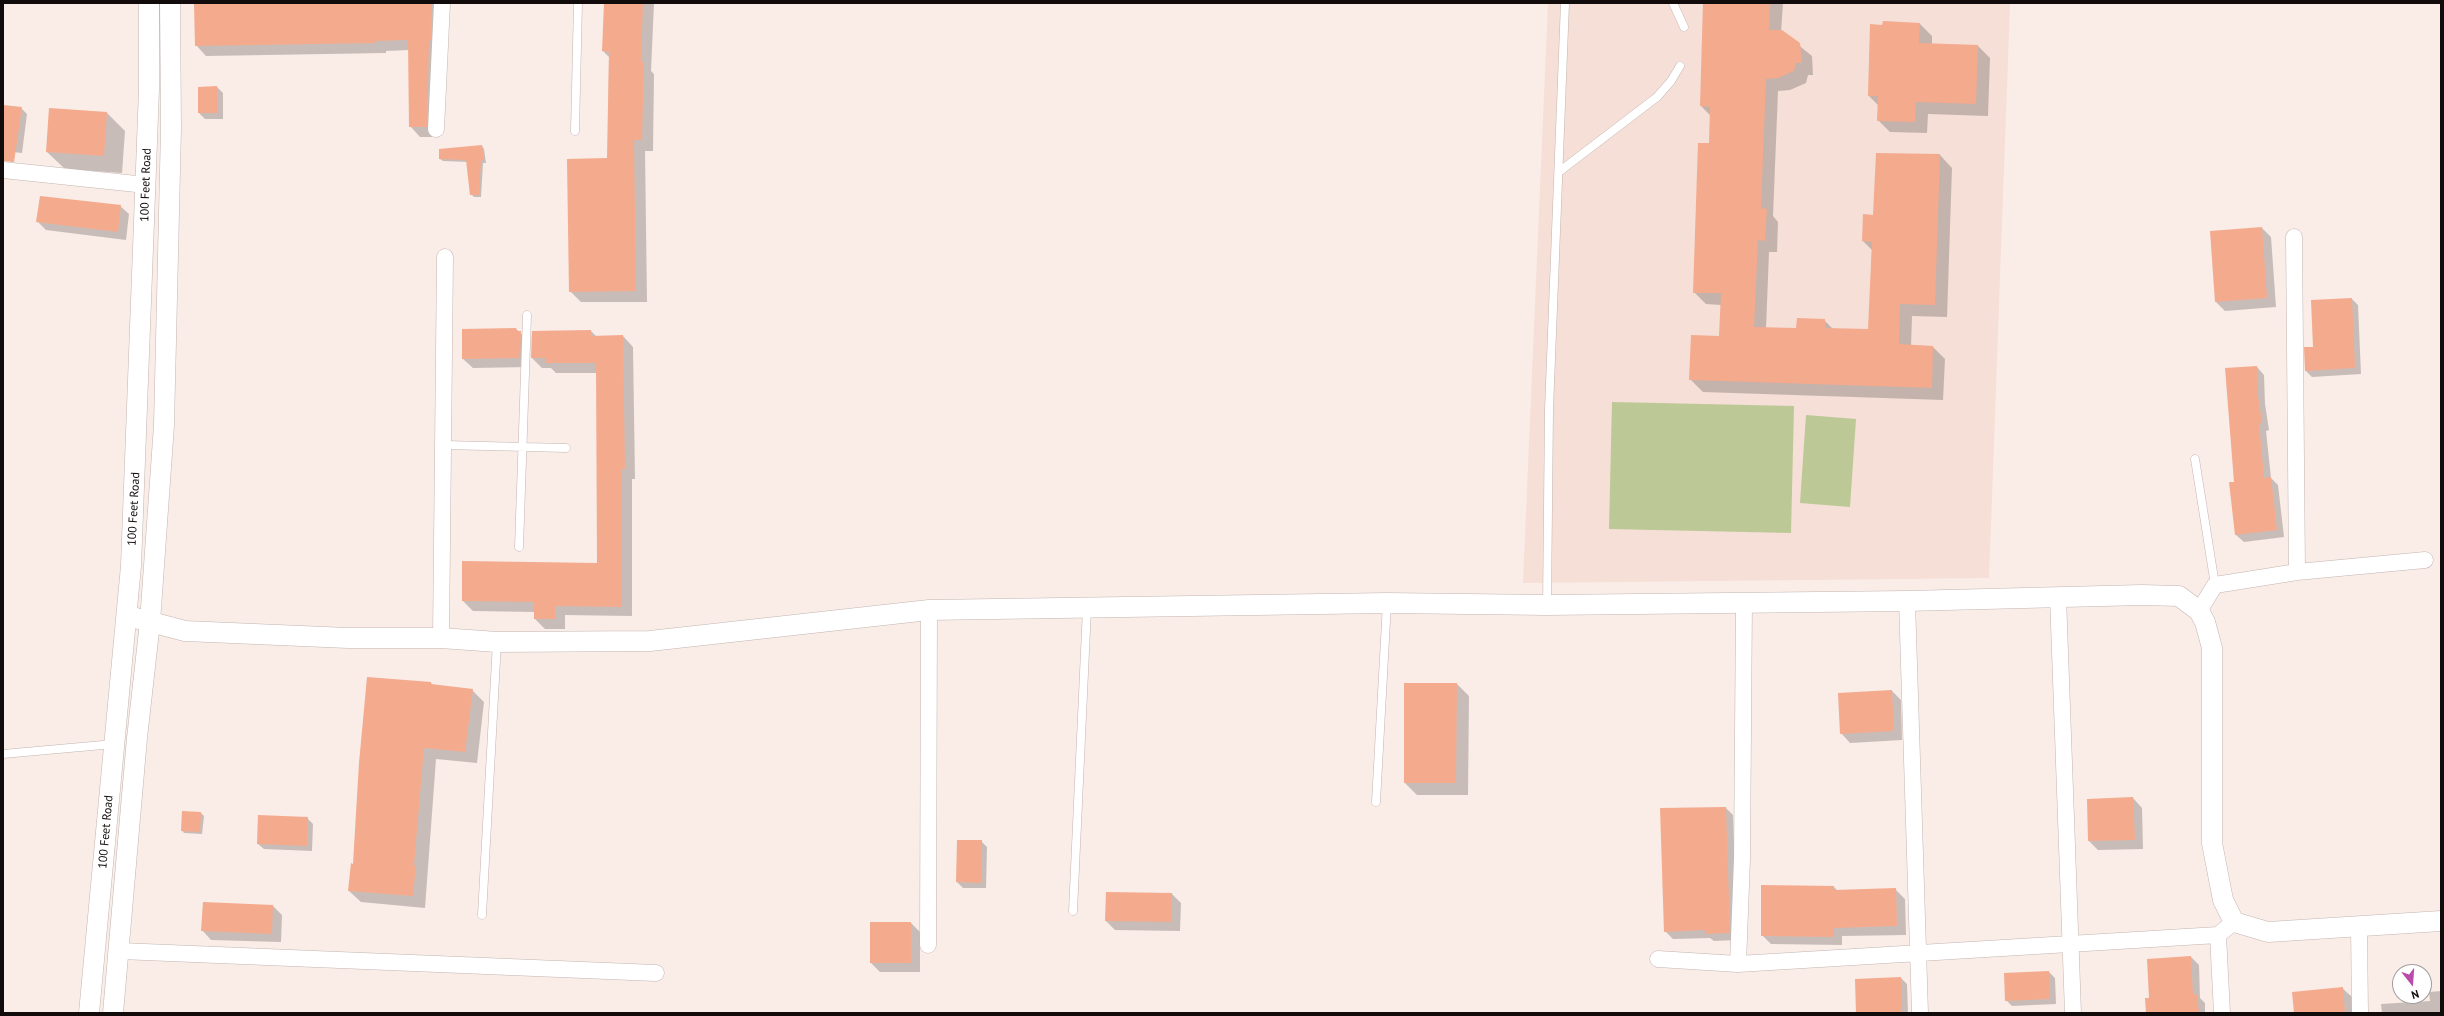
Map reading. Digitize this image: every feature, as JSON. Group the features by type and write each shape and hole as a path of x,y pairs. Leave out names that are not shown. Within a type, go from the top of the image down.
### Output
{"street":[{"name":"100 Feet Road","path":"88,1013 114,744 118,686 128,616 136,475 146,185 149,89 149,3"},
{"name":"100 Feet Road","path":"113,1013 120,951 137,738 150,622 165,418 171,128 170,3"},
{"path":"436,129 442,3"},
{"path":"3,170 146,185"},
{"path":"2294,237 2297,572"},
{"path":"441,638 445,445 445,257"},
{"path":"2199,611 2215,585 2297,572 2425,560"},
{"path":"128,616 185,631 348,638 441,638 497,642 652,641 929,610 1387,603 1547,605 1907,601 2058,596 2179,596 2199,611 2205,622 2212,648 2212,843 2223,900 2234,922 2268,932 2359,928 2441,921"},
{"path":"2058,596 2073,1013"},
{"path":"1907,601 1920,1013"},
{"path":"1738,964 1742,859 1744,602"},
{"path":"928,945 929,610"},
{"path":"1658,959 1738,964 2218,934 2234,922"},
{"path":"2359,928 2360,1013"},
{"path":"2218,934 2222,1013"},
{"path":"120,951 656,973"}],"lane":[{"path":"576,132 578,3"},
{"path":"1547,605 1549,409 1560,171 1565,3"},
{"path":"1673,3 1684,27"},
{"path":"1560,171 1657,97 1671,81 1680,66"},
{"path":"519,547 527,315"},
{"path":"445,445 566,448"},
{"path":"2195,459 2215,585"},
{"path":"1376,802 1387,603"},
{"path":"1073,911 1087,608"},
{"path":"482,915 497,642"},
{"path":"3,754 114,744"}],"shaded area":[{"path":"1548,3 2010,3 1989,578 1523,583"}],"green space":[{"path":"1612,402 1794,406 1791,533 1609,529"},
{"path":"1806,415 1856,419 1850,507 1800,503"}],"building":[{"path":"194,3 432,3 431,40 429,40 427,127 409,127 408,40 376,41 376,43 195,46"},
{"path":"604,3 643,3 641,62 644,62 642,140 634,140 636,291 569,292 567,159 607,158 609,52 602,51"},
{"path":"1703,3 1770,3 1769,30 1782,30 1800,43 1802,63 1796,63 1794,71 1778,78 1766,79 1761,208 1767,209 1765,241 1758,240 1754,327 1796,328 1797,318 1825,319 1825,328 1868,329 1872,242 1862,241 1863,214 1873,215 1876,153 1940,154 1935,305 1900,304 1899,344 1933,346 1932,388 1689,380 1691,335 1719,336 1721,293 1693,293 1698,143 1709,143 1710,107 1700,106"},
{"path":"1883,21 1920,23 1919,43 1978,45 1976,104 1916,102 1915,122 1877,121 1878,96 1868,96 1870,24 1882,25"},
{"path":"217,86 217,113 198,113 198,87"},
{"path":"3,105 22,107 14,162 3,161"},
{"path":"49,108 107,112 104,156 46,152"},
{"path":"482,145 484,160 481,160 479,195 470,195 466,160 439,159 439,149"},
{"path":"40,196 121,205 118,232 36,222"},
{"path":"2262,227 2267,298 2215,302 2210,231"},
{"path":"2352,298 2355,368 2305,371 2304,347 2313,347 2311,300"},
{"path":"516,328 517,331 521,331 520,358 462,359 462,329"},
{"path":"591,330 591,336 623,335 625,469 622,469 622,607 555,606 555,619 534,619 534,602 462,601 462,561 597,563 596,363 545,363 545,358 531,358 532,331"},
{"path":"2257,366 2258,396 2262,423 2259,423 2264,478 2271,477 2277,530 2235,535 2229,482 2234,482 2225,368"},
{"path":"367,677 431,682 431,684 473,689 465,752 424,748 414,865 416,865 413,896 348,891 351,863 353,864 359,763"},
{"path":"1404,683 1457,683 1456,783 1404,783"},
{"path":"1892,690 1894,731 1840,734 1838,693"},
{"path":"2133,797 2135,840 2088,841 2087,799"},
{"path":"1726,807 1730,933 1705,934 1705,930 1664,932 1660,808"},
{"path":"182,811 201,812 200,832 181,831"},
{"path":"258,815 308,817 307,846 257,844"},
{"path":"957,840 982,840 981,883 956,882"},
{"path":"1761,885 1834,886 1834,890 1896,888 1897,926 1834,928 1834,937 1761,936"},
{"path":"1106,892 1172,893 1172,922 1105,921"},
{"path":"203,902 273,905 272,934 201,931"},
{"path":"870,922 911,922 911,963 870,963"},
{"path":"2191,956 2193,995 2197,994 2199,1013 2146,1013 2145,998 2149,998 2147,959"},
{"path":"2049,971 2050,999 2005,1001 2004,973"},
{"path":"1901,977 1902,1013 1856,1013 1855,979"},
{"path":"2343,987 2345,1013 2294,1013 2292,992"}]}
